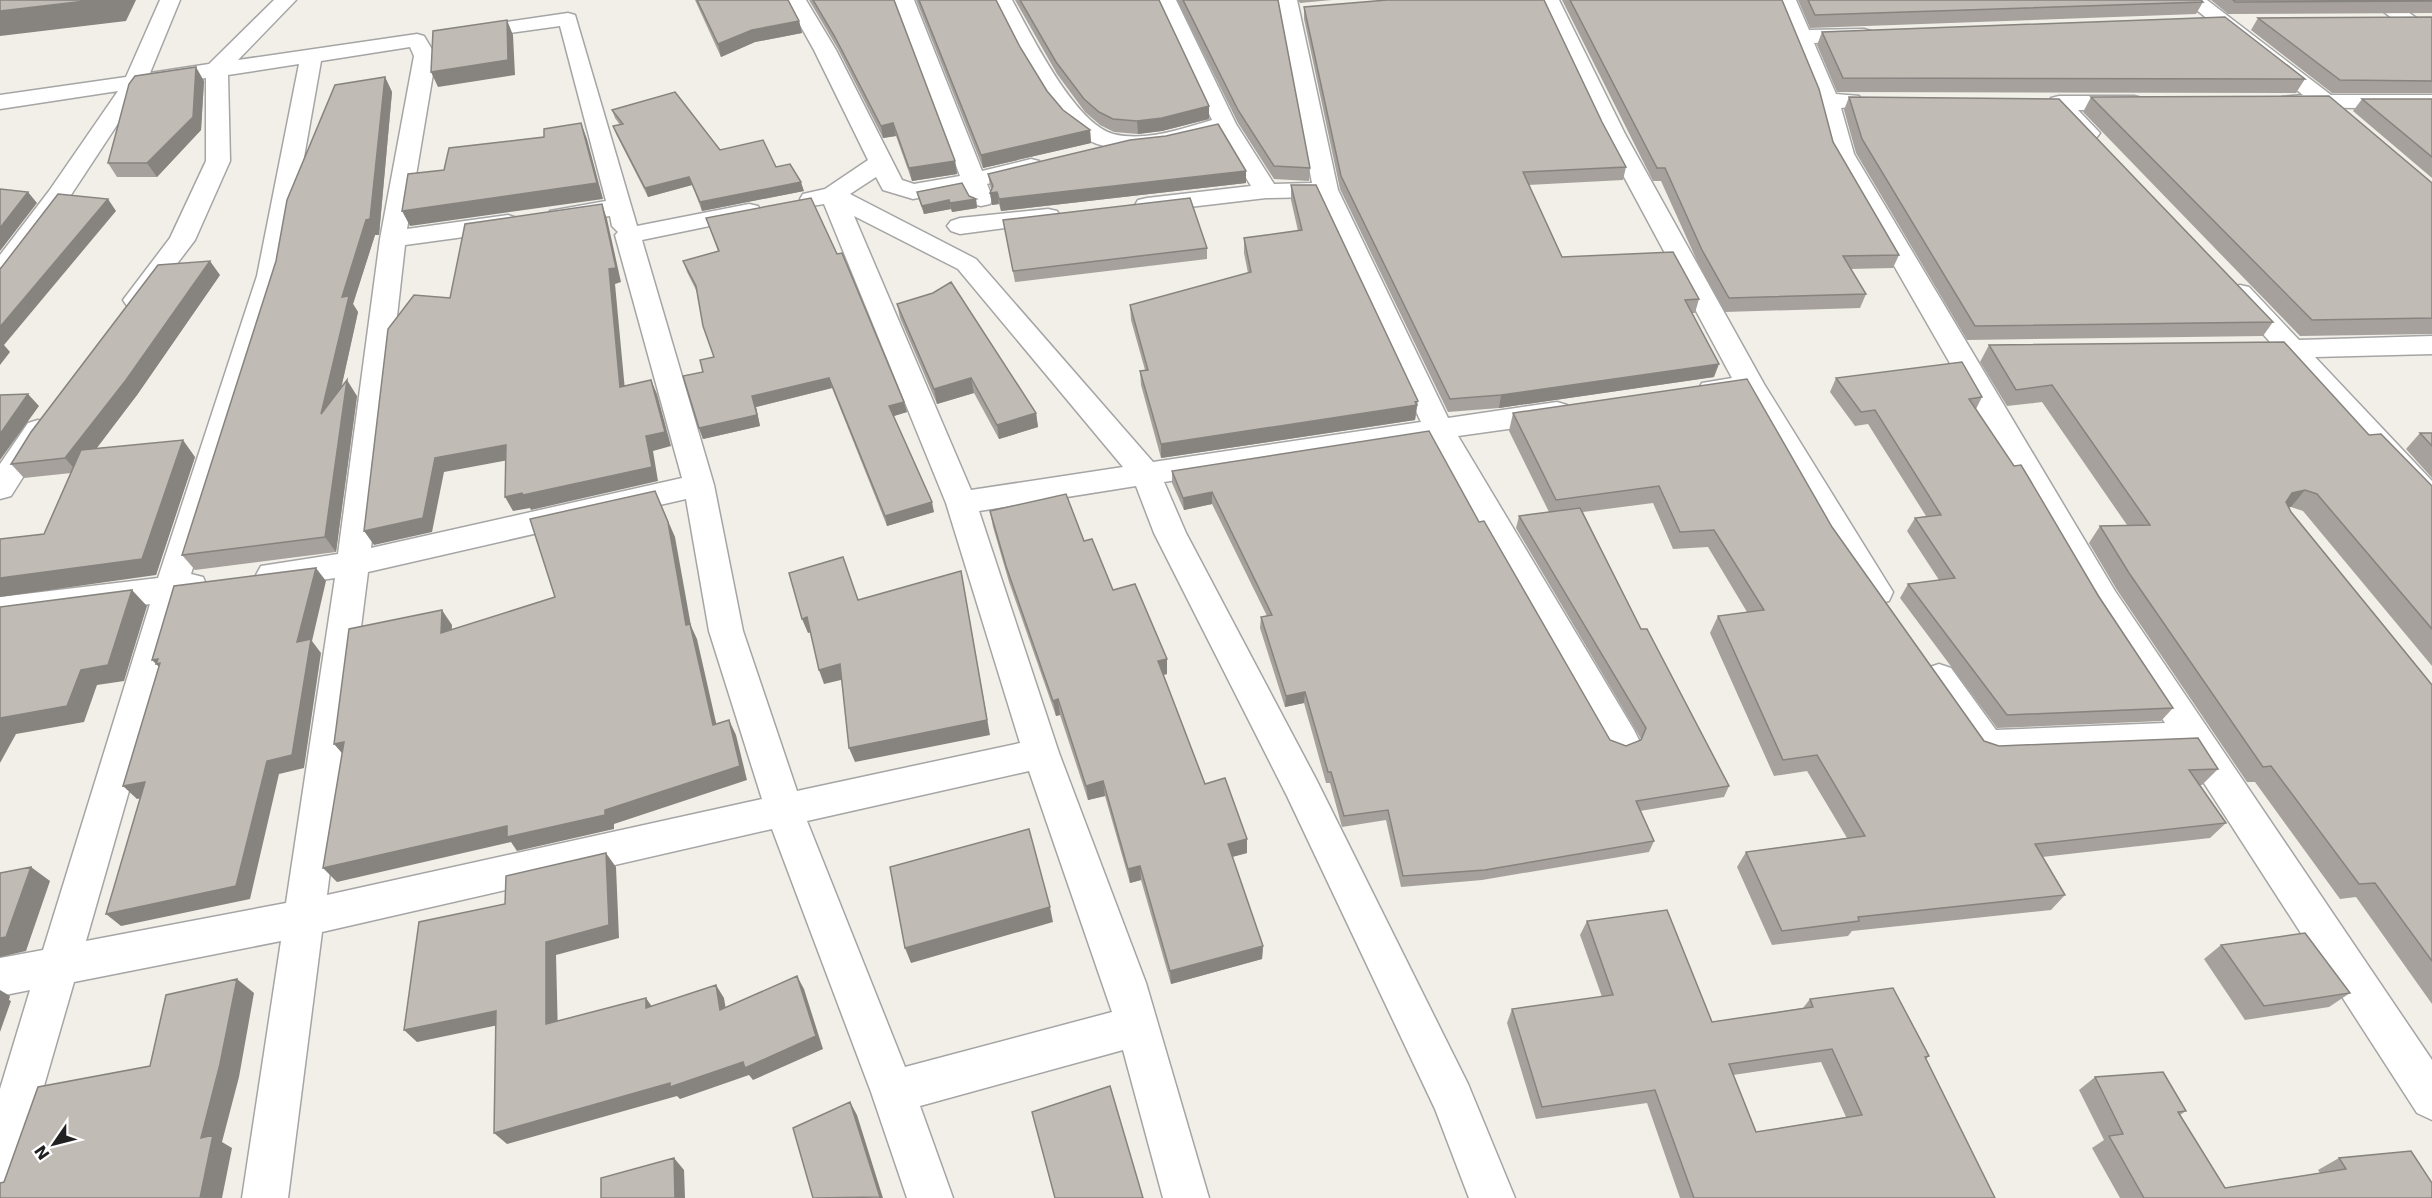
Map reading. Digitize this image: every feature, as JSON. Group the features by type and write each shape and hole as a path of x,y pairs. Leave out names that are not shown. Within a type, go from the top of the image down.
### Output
{"street":[{"path":"0,273 58,196 135,82 170,0"},
{"path":"125,315 182,240 218,161 217,69 286,0"},
{"path":"796,0 825,50 892,185 914,192 1052,161"},
{"path":"904,0 990,222"},
{"path":"1002,0 1040,70 1076,118 1096,135 1130,143"},
{"path":"1166,0 1225,124 1266,191"},
{"path":"1549,0 1614,134 1750,384 1860,568 1893,614"},
{"path":"1786,0 1828,101 1842,154 1971,351 2103,600 2432,1098"},
{"path":"2194,0 2326,102 2352,125"},
{"path":"2378,0 2432,39"},
{"path":"1296,7 1326,190 1438,429 1621,740"},
{"path":"0,102 568,19 699,485 726,631 771,762 784,810 893,1092 930,1198"},
{"path":"2373,21 2432,21"},
{"path":"2186,24 2257,22"},
{"path":"1803,37 1887,34"},
{"path":"265,1198 353,564 393,239 425,56 417,40"},
{"path":"0,1162 171,589 270,276 311,56"},
{"path":"1828,101 1875,102"},
{"path":"2268,102 2432,102"},
{"path":"2108,154 2048,103 2152,103"},
{"path":"1085,153 1183,135 1225,124"},
{"path":"393,239 623,221 782,205 833,195 880,163"},
{"path":"1128,207 1266,191 1326,190"},
{"path":"833,195 968,264 1136,476 1170,533 1304,790 1453,1099 1491,1198"},
{"path":"833,195 961,503 1041,753 1125,983 1186,1198"},
{"path":"960,226 1071,213"},
{"path":"2220,272 2432,500"},
{"path":"2257,349 2432,345"},
{"path":"1692,393 1750,384"},
{"path":"961,503 1577,409"},
{"path":"0,488 53,410"},
{"path":"0,610 353,564 699,485"},
{"path":"1920,652 1987,745 2193,737"},
{"path":"0,977 58,968 304,918 1041,753"},
{"path":"893,1092 1137,1026"}],"building":[{"path":"0,0 94,0 0,11"},
{"path":"697,0 788,0 799,21 752,30 718,44"},
{"path":"813,0 894,0 955,161 909,168 893,123 881,126"},
{"path":"919,0 996,0 1020,47 1047,91 1063,110 1090,130 981,155"},
{"path":"1020,0 1159,0 1209,106 1162,118 1137,121 1113,119 1099,112 1084,99 1056,62"},
{"path":"1183,0 1278,0 1310,168 1274,166 1238,110"},
{"path":"1387,0 1544,0 1626,167 1523,172 1562,257 1673,252 1699,299 1685,300 1719,364 1501,395 1450,399 1341,176 1304,7"},
{"path":"1570,0 1782,0 1819,89 1833,142 1899,255 1843,256 1866,294 1729,298 1702,250 1665,168 1657,168"},
{"path":"1808,0 2201,0 2203,2 1815,15"},
{"path":"2233,0 2432,0 2432,1 2235,2"},
{"path":"2225,17 2305,79 1843,78 1822,32"},
{"path":"2432,17 2432,81 2340,80 2258,18"},
{"path":"507,20 508,60 431,72 433,31"},
{"path":"196,67 193,117 147,163 108,163 129,84 135,76"},
{"path":"385,77 370,219 366,220 342,297 349,296 321,414 347,380 325,537 182,555 276,261 287,200 335,85"},
{"path":"675,92 720,150 763,140 776,167 790,164 801,182 700,202 689,177 645,188 613,126 623,124 612,110"},
{"path":"2329,96 2432,183 2432,318 2312,320 2091,97"},
{"path":"1849,97 2059,99 2273,322 1975,326 1862,139"},
{"path":"2362,99 2432,99 2432,157"},
{"path":"581,123 597,183 402,211 408,174 444,170 449,148 544,137 544,129"},
{"path":"1218,124 1246,171 999,199 997,192 990,193 993,186 988,174 1130,140 1166,136"},
{"path":"962,183 969,196 976,199 950,203 949,200 922,206 917,192"},
{"path":"1291,185 1316,185 1418,401 1415,402 1417,405 1161,444 1140,371 1148,370 1130,305 1251,272 1244,238 1302,230"},
{"path":"0,189 28,192 0,228"},
{"path":"58,194 108,199 0,327 0,268"},
{"path":"811,198 837,254 842,253 904,402 889,406 932,502 885,516 829,378 752,396 757,415 699,428 683,376 703,372 700,360 714,357 703,326 696,286 683,261 719,251 706,218"},
{"path":"1190,198 1207,248 1013,271 1003,220"},
{"path":"602,204 616,268 609,269 620,387 651,380 665,432 646,436 652,467 505,497 506,445 435,458 423,518 364,531 388,329 414,295 450,298 465,224"},
{"path":"210,261 126,380 65,458 11,464 31,432 158,265"},
{"path":"951,282 1036,413 997,425 971,378 934,389 897,304 933,293"},
{"path":"2284,342 2369,435 2381,434 2432,486 2432,629 2317,494 2305,490 2292,493 2286,502 2291,512 2432,685 2432,961 2375,883 2359,884 2271,766 2263,767 2129,573 2100,526 2150,525 2052,385 2016,390 1989,345"},
{"path":"1962,362 1982,397 1969,399 2014,466 2021,465 2099,597 2173,708 2007,715 1908,584 1955,578 1915,518 1941,515 1875,410 1861,412 1836,378"},
{"path":"1747,379 1832,527 1984,741 1999,746 2198,738 2218,769 2189,770 2226,823 2035,844 2065,895 1858,917 1859,921 1782,931 1746,852 1865,836 1817,755 1783,760 1718,616 1764,610 1714,530 1680,532 1659,486 1556,500 1513,413"},
{"path":"28,394 0,434 0,395"},
{"path":"1429,431 1479,522 1484,521 1610,740 1626,746 1641,740 1646,728 1519,516 1580,508 1641,629 1647,629 1729,786 1636,801 1654,841 1485,870 1403,876 1388,810 1344,816 1331,772 1328,772 1305,692 1286,696 1261,617 1272,615 1212,492 1183,498 1172,471"},
{"path":"2420,433 2432,433 2432,446"},
{"path":"183,440 142,559 0,578 0,539 44,534 81,450"},
{"path":"655,491 668,522 686,625 690,624 713,725 729,720 740,766 605,810 605,815 507,837 507,826 323,868 344,742 334,744 349,629 442,610 441,633 555,597 530,519"},
{"path":"1066,494 1084,541 1092,539 1113,590 1135,584 1167,659 1158,661 1205,784 1225,778 1247,839 1228,844 1263,946 1170,971 1140,866 1128,869 1103,781 1086,786 1058,699 1053,701 1006,566 990,511"},
{"path":"843,557 858,600 961,571 987,720 849,748 840,664 819,670 807,617 802,619 789,573"},
{"path":"316,568 297,642 311,639 292,755 267,761 236,886 106,914 145,782 123,786 160,663 156,664 158,659 152,660 174,586"},
{"path":"132,590 108,665 81,670 67,706 0,718 0,607"},
{"path":"1029,829 1050,907 905,948 890,867"},
{"path":"606,853 609,925 546,942 546,1024 646,998 646,1008 716,985 720,1010 797,976 816,1036 745,1068 743,1062 670,1087 670,1083 494,1133 496,1011 404,1030 419,922 505,904 506,876"},
{"path":"31,867 6,937 0,938 0,873"},
{"path":"1667,910 1712,1022 1813,1007 1810,999 1893,988 1929,1056 1925,1057 1995,1198 1694,1198 1655,1090 1542,1107 1512,1009 1613,995 1587,921","holes":["1832,1049 1862,1115 1756,1132 1729,1064"]},
{"path":"2305,933 2350,993 2264,1006 2221,945"},
{"path":"237,979 220,1064 201,1138 213,1135 200,1198 0,1198 0,1183 4,1182 38,1087 150,1066 166,995"},
{"path":"2163,1072 2186,1111 2178,1112 2225,1188 2346,1169 2339,1158 2411,1151 2432,1183 2432,1198 2144,1198 2109,1136 2123,1134 2095,1077"},
{"path":"1110,1086 1143,1198 1055,1198 1032,1112"},
{"path":"850,1102 880,1197 813,1198 793,1128"},
{"path":"674,1158 675,1198 601,1198 601,1178"}]}
